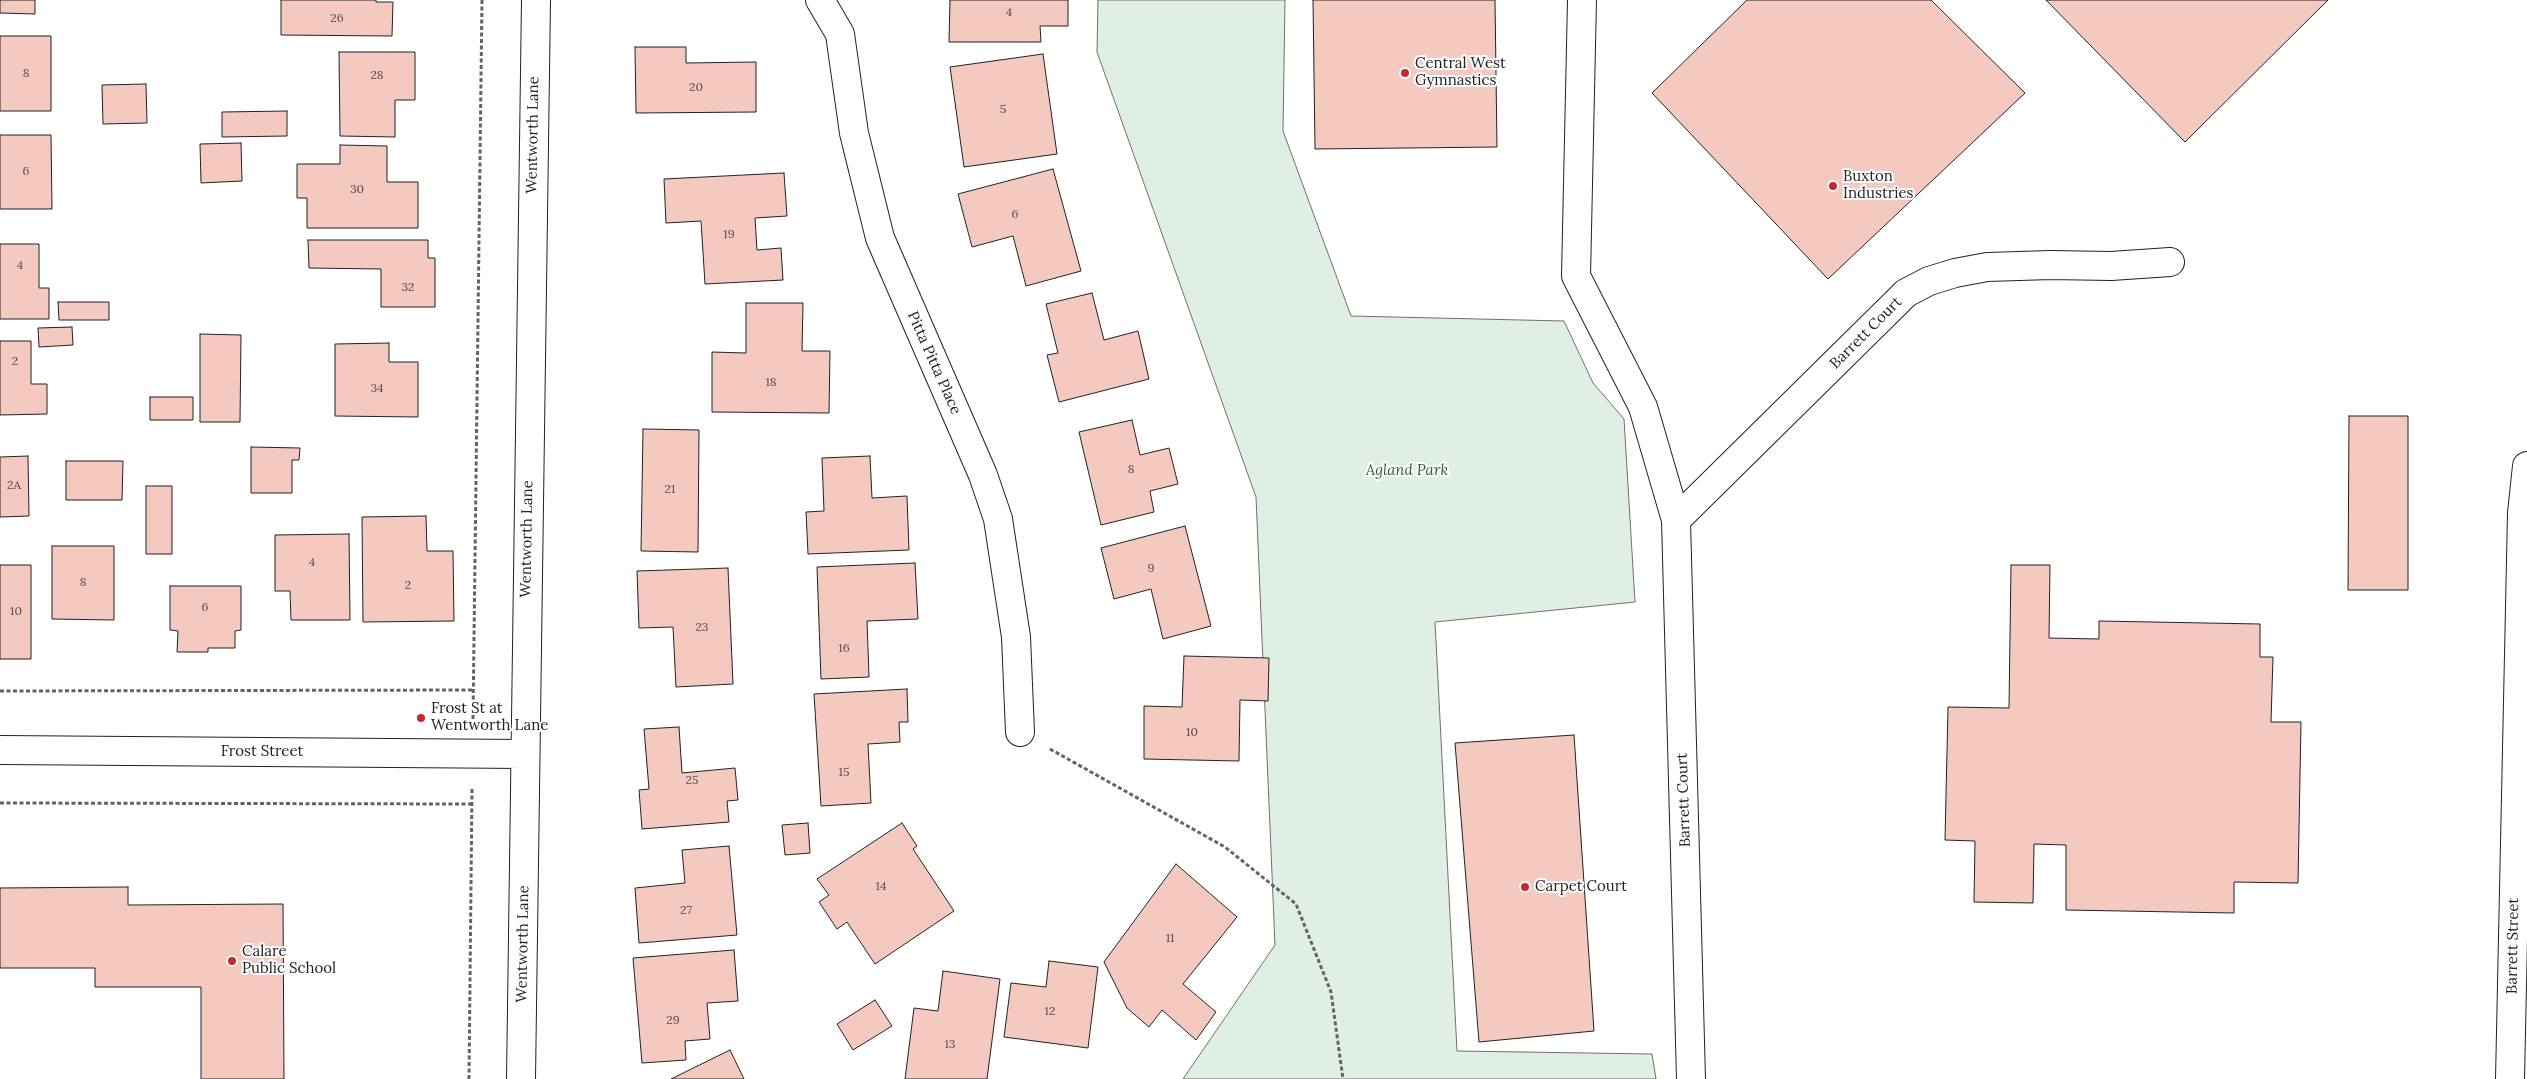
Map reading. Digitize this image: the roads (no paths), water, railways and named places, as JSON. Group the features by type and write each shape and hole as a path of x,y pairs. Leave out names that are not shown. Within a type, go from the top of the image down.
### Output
{"street":[{"name":"Wentworth Lane","path":"521,1079 524,754 536,0"},
{"name":"Pitta Pitta Place","path":"820,0 840,34 854,134 880,238 983,475 998,519 1016,636 1020,732"},
{"name":"Barrett Court","path":"1582,0 1576,276 1643,407 1676,520 1691,1079"},
{"name":"Barrett Court","path":"1676,520 1906,293 1929,281 1987,266 2111,266 2170,262"},
{"name":"Barrett Street","path":"2510,1079 2524,511 2527,466"},
{"name":"Frost Street","path":"0,750 524,754"}],"place":[{"name":"Central West Gymnastics","path":"1405,73"},
{"name":"Buxton Industries","path":"1833,186"},
{"name":"Frost St at Wentworth Lane","path":"421,718"},
{"name":"Carpet Court","path":"1525,887"},
{"name":"Calare Public School","path":"232,961"}],"park label":[{"name":"Agland Park","path":"1407,471"}]}
